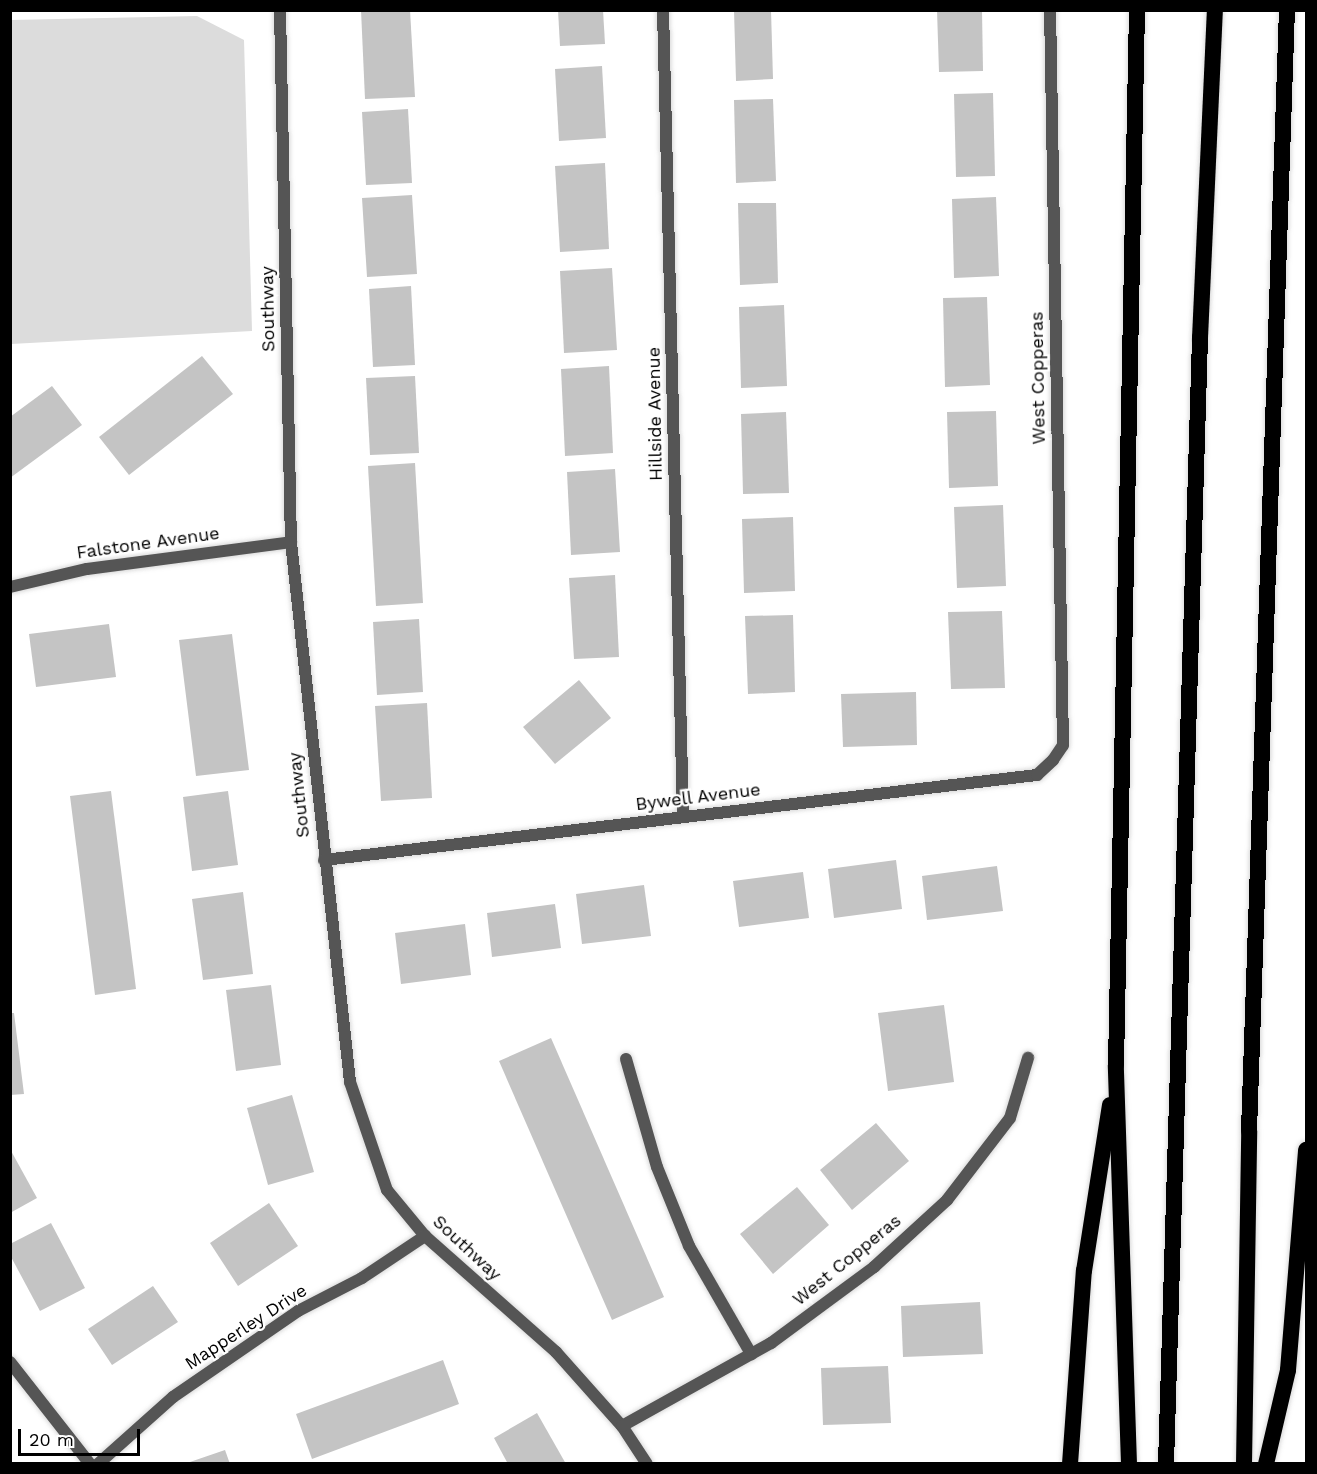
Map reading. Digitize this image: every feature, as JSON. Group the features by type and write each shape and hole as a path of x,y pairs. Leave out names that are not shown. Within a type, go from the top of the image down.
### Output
{"highway":[{"path":"1129,1464 1116,1065 1137,10"},
{"path":"1166,1464 1200,350 1215,10"},
{"path":"1244,1464 1249,1131 1287,10"},
{"path":"1070,1464 1084,1271 1116,1065"},
{"path":"1266,1464 1288,1370 1306,1150"}],"street":[{"name":"Southway","path":"280,10 291,542 350,1082 387,1190 425,1236 556,1352 622,1426 647,1464"},
{"name":"Hillside Avenue","path":"663,10 683,817"},
{"name":"West Copperas","path":"1050,10 1063,745"},
{"name":"Falstone Avenue","path":"10,587 87,569 291,542"},
{"name":"Bywell Avenue","path":"324,860 1037,776 1063,745"},
{"name":"West Copperas","path":"622,1426 751,1354 874,1267 947,1200 1010,1118 1028,1058"},
{"path":"626,1059 657,1167 689,1246 751,1354"},
{"name":"Mapperley Drive","path":"98,1464 173,1397 298,1311 362,1278 425,1236"},
{"path":"10,1362 90,1464"}],"shaded area":[{"path":"197,16 244,40 252,331 11,344 11,20"}],"building":[{"path":"361,10 410,10 415,97 365,99"},
{"path":"558,10 603,10 605,44 560,46"},
{"path":"734,10 771,10 773,79 736,81"},
{"path":"937,10 982,10 983,71 939,72"},
{"path":"602,66 606,138 559,141 555,69"},
{"path":"993,93 995,176 956,177 954,94"},
{"path":"773,99 776,181 736,183 734,100"},
{"path":"408,109 412,183 366,185 362,112"},
{"path":"605,163 609,249 560,252 555,166"},
{"path":"412,195 417,274 367,277 362,198"},
{"path":"996,197 999,276 954,278 952,199"},
{"path":"738,203 776,203 778,283 740,285"},
{"path":"612,268 617,350 564,353 560,271"},
{"path":"411,286 415,365 373,367 369,289"},
{"path":"987,297 990,385 945,387 943,298"},
{"path":"784,305 787,386 741,388 739,307"},
{"path":"202,356 233,394 129,475 99,437"},
{"path":"609,366 613,453 565,456 561,369"},
{"path":"415,376 419,453 370,455 366,378"},
{"path":"52,386 82,425 10,478 10,417"},
{"path":"996,411 998,486 949,488 947,412"},
{"path":"786,412 789,493 743,494 741,414"},
{"path":"415,463 423,603 376,606 368,466"},
{"path":"615,469 620,552 571,555 567,472"},
{"path":"1003,505 1006,586 957,588 954,507"},
{"path":"793,517 795,591 744,593 742,519"},
{"path":"615,575 619,657 574,659 569,578"},
{"path":"1002,611 1005,688 951,689 948,612"},
{"path":"793,615 795,692 748,694 745,616"},
{"path":"419,619 423,692 377,695 373,622"},
{"path":"109,624 116,677 36,687 29,634"},
{"path":"232,634 249,770 196,776 179,640"},
{"path":"579,680 611,718 555,764 523,727"},
{"path":"916,692 917,745 843,747 841,694"},
{"path":"427,703 432,798 381,801 375,706"},
{"path":"111,791 136,989 95,995 70,796"},
{"path":"228,791 238,865 192,871 183,797"},
{"path":"896,860 902,909 834,918 828,869"},
{"path":"997,866 1003,911 927,920 922,876"},
{"path":"803,872 809,918 739,927 733,881"},
{"path":"644,885 651,936 582,944 576,894"},
{"path":"243,892 253,974 203,980 192,899"},
{"path":"555,904 561,948 492,957 487,913"},
{"path":"465,924 471,975 401,984 395,933"},
{"path":"271,985 281,1065 236,1071 226,990"},
{"path":"944,1005 954,1082 888,1091 878,1013"},
{"path":"10,1013 14,1013 24,1094 10,1095"},
{"path":"551,1038 664,1297 612,1320 499,1061"},
{"path":"292,1095 314,1172 268,1185 247,1108"},
{"path":"876,1123 909,1161 852,1210 820,1170"},
{"path":"10,1149 37,1198 10,1213"},
{"path":"797,1187 829,1225 773,1274 740,1234"},
{"path":"269,1203 298,1246 238,1286 210,1243"},
{"path":"51,1223 85,1288 40,1311 10,1255 10,1244"},
{"path":"153,1286 178,1322 112,1365 88,1329"},
{"path":"980,1302 983,1354 903,1357 901,1306"},
{"path":"443,1360 459,1404 312,1459 296,1414"},
{"path":"888,1366 891,1423 823,1425 821,1368"},
{"path":"537,1413 566,1464 508,1464 494,1438"},
{"path":"225,1450 230,1464 187,1464 187,1463"}]}
